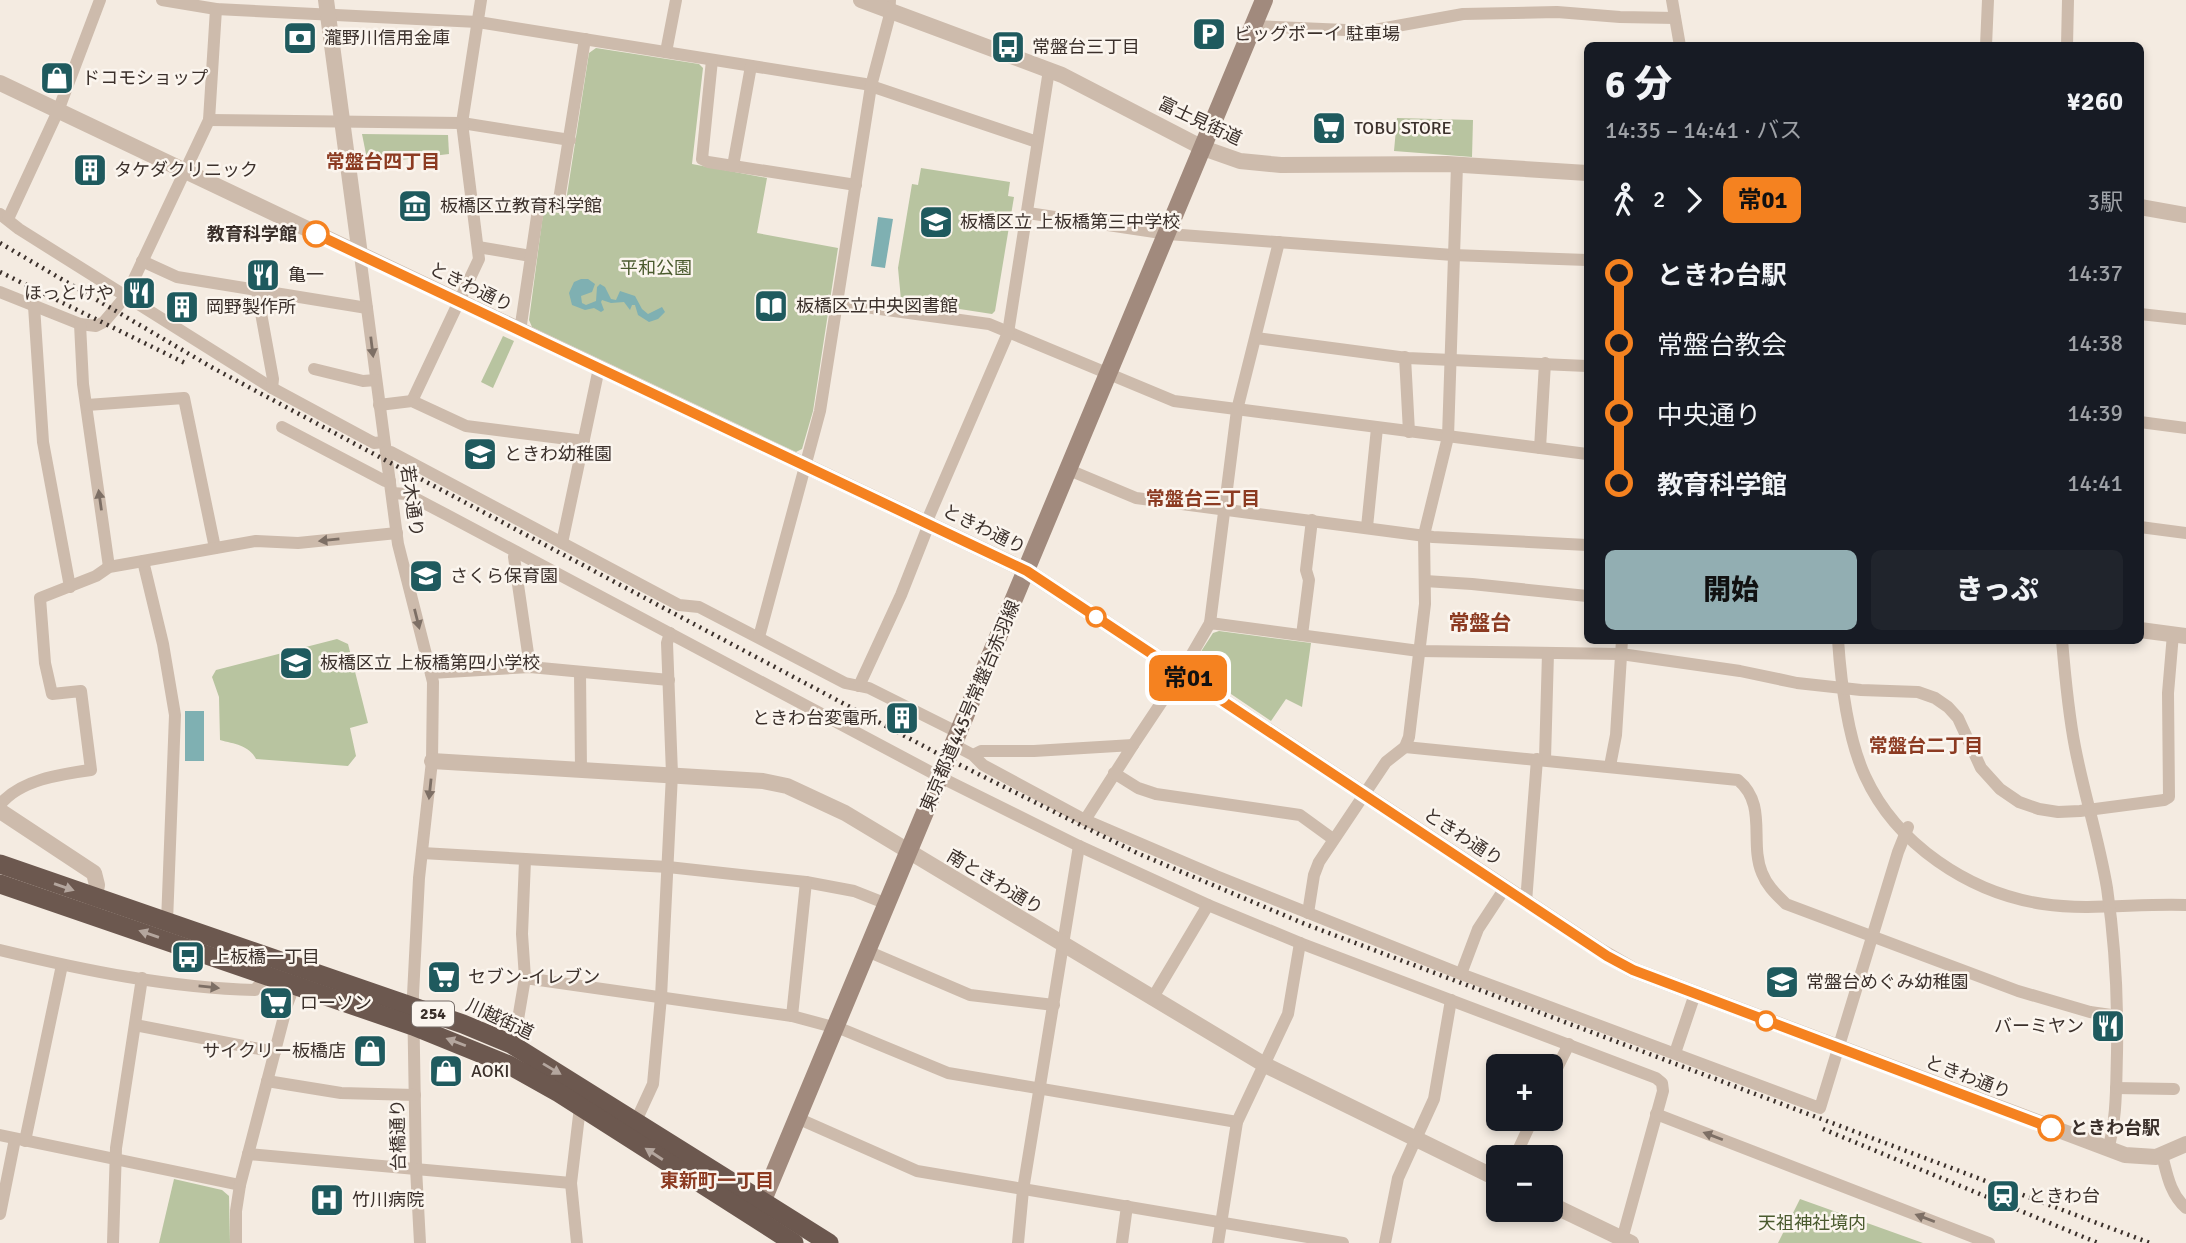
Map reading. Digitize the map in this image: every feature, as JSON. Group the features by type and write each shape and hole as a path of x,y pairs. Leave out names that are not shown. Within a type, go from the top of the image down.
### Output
{"highway":[{"name":"川越街道","path":"0,864 93,906 267,975 297,976"},
{"name":"川越街道","path":"0,884 167,922 297,976 413,1017 509,1065 755,1219 784,1234 829,1243"},
{"name":"川越街道","path":"413,1017 463,1024 511,1044 763,1200 784,1234"}],"main road":[{"name":"東京都道445号常盤台赤羽線","path":"755,1219 1264,0"}],"street":[{"path":"100,0 58,111 4,216 19,229 272,388 680,605 699,607 845,683 869,688 956,739 983,765 1085,820 1461,974 1820,1108 1906,830"},
{"path":"163,0 216,9 326,7 478,22 666,52 872,86 1037,142"},
{"path":"412,401 479,259 462,123 481,0"},
{"path":"666,52 676,0"},
{"name":"富士見街道","path":"861,0 889,5 1049,70 1203,148 1240,161 1281,165 1457,165 1584,173"},
{"path":"1672,0 1679,42"},
{"path":"1986,42 1987,0"},
{"path":"2067,42 2068,0"},
{"path":"759,637 820,411 872,86 889,18 889,5"},
{"name":"若木通り","path":"326,7 397,533 433,682 432,761 422,853 413,1017"},
{"path":"0,292 80,324 102,324 125,296 209,120 216,9"},
{"path":"1253,26 1369,31 1463,14 1557,12 1620,18 1675,18"},
{"path":"520,331 539,203 558,206 585,39"},
{"path":"712,60 702,159 856,185"},
{"path":"733,166 751,66"},
{"path":"859,686 901,595 1008,332 1049,70"},
{"name":"ときわ通り","path":"0,83 1027,571 1363,795 1633,970 2108,1149 2139,1157 2162,1155"},
{"path":"209,120 462,123 570,140"},
{"path":"1308,913 1314,875 1319,862 1386,762 1405,747 1409,737 1425,604 1424,535 1448,437 1457,165"},
{"path":"2144,208 2186,215"},
{"path":"1028,213 1168,234 1453,255 1584,260"},
{"path":"1085,820 1181,674 1210,623 1237,410 1279,242"},
{"path":"478,247 531,256"},
{"path":"142,261 177,277 367,308"},
{"path":"257,291 273,379 272,388"},
{"path":"836,303 989,324 1174,401 1584,454"},
{"path":"34,306 43,442 69,587"},
{"path":"2144,314 2186,319"},
{"path":"80,324 83,384 110,567"},
{"path":"1256,338 1405,358 1584,366"},
{"path":"1405,358 1409,432"},
{"path":"1540,448 1545,363"},
{"path":"562,543 598,368"},
{"path":"314,369 363,381 376,380"},
{"path":"87,405 184,398 215,548"},
{"path":"379,405 412,401 466,426 584,441"},
{"path":"2144,417 2186,422"},
{"path":"2144,423 2186,428"},
{"path":"282,427 940,777 1079,846 1300,943 1656,1078 1662,1083 1663,1091 1625,1242 1563,1211"},
{"path":"1367,527 1377,428"},
{"path":"1069,470 1136,498 1424,535 1584,545"},
{"path":"1302,635 1309,580 1306,570 1312,520"},
{"path":"2144,528 2186,533"},
{"path":"0,805 6,797 46,779 91,770 81,691 52,694 46,663 40,598 96,576 110,567 256,541 298,543 397,533"},
{"path":"516,552 514,557 530,667"},
{"path":"143,561 163,644 175,715 167,922"},
{"path":"1424,581 1584,596"},
{"path":"1210,623 1419,651 1548,653 1622,647 1797,683 1846,689 1918,692 1948,706 1958,718 1981,768 2008,796 2048,811 2089,810 2164,800 2169,797 2168,693 2180,635 2144,630"},
{"path":"636,1121 653,1084 661,997 672,774 667,643 670,633"},
{"path":"1839,644 1857,755 1864,775 1884,810 1948,868 2001,894 2024,901 2060,906 2186,898"},
{"path":"1844,644 1846,689"},
{"path":"2062,644 2067,703 2108,901 2115,957 2118,1016 2116,1088 2108,1149"},
{"path":"1610,766 1616,735 1622,647"},
{"path":"1526,902 1541,759 1548,653"},
{"path":"431,673 530,667 669,680"},
{"path":"580,672 582,769"},
{"path":"973,755 981,751 1133,746"},
{"path":"1405,747 1738,780 1749,789 1754,802 1761,871 1771,889 1786,904 2018,991 2090,1012 2118,1016"},
{"name":"南ときわ通り","path":"432,761 672,774 762,781 787,786 845,813 1265,1065 1486,1173"},
{"path":"1114,774 1138,788 1156,794 1300,815 1333,839"},
{"path":"0,811 90,870 96,877 93,906"},
{"path":"1018,1243 1023,1190 1079,846"},
{"path":"422,853 668,867 806,882 854,891 887,904"},
{"path":"511,1044 515,1037 526,978 522,934 526,860"},
{"path":"792,1016 806,882"},
{"path":"1461,974 1478,929 1506,888"},
{"path":"2108,901 2186,905"},
{"path":"1152,999 1209,905"},
{"path":"1218,1243 1237,1122 1288,1014 1300,943"},
{"path":"0,950 62,965 212,988 255,990 267,975"},
{"path":"867,951 970,995 1054,1005"},
{"path":"0,1214 62,965"},
{"path":"236,1243 236,1212 240,1185 297,976"},
{"path":"113,1243 115,1158 142,978"},
{"path":"526,978 792,1016 835,1027 948,1073 1237,1122"},
{"path":"1675,1053 1695,994"},
{"path":"1385,1243 1398,1178 1434,1100 1451,1000"},
{"name":"台橋通り","path":"413,1017 415,1168 420,1243"},
{"path":"135,1025 275,1052"},
{"path":"1563,1056 1569,1044"},
{"path":"267,1081 341,1093 415,1095"},
{"path":"2116,1088 2174,1089"},
{"path":"577,1243 572,1183 580,1107"},
{"path":"1656,1114 1989,1243"},
{"path":"797,1118 917,1171 1343,1243"},
{"path":"0,1135 240,1185"},
{"path":"2186,1144 2162,1155 2172,1189 2186,1208"},
{"path":"248,1154 572,1183"},
{"path":"1122,1243 1127,1206"}],"green space":[{"name":"平和公園","path":"596,48 699,64 703,68 692,164 767,178 757,233 838,248 813,411 802,449 796,452 532,327 529,320 543,214 547,211 564,214 589,53"},
{"path":"1397,118 1473,120 1472,157 1394,151"},
{"path":"362,134 448,135 449,154 368,164"},
{"path":"921,168 1010,182 1008,196 1014,197 995,311 992,314 901,300 898,268 912,184 918,185"},
{"path":"503,336 514,341 493,388 481,382"},
{"path":"1219,631 1311,643 1302,707 1286,699 1271,721 1191,667 1213,633"},
{"path":"337,639 348,644 368,723 350,728 356,756 348,766 256,759 245,748 220,740 219,697 212,677 216,670"},
{"path":"174,1179 222,1190 229,1196 230,1243 159,1243"},
{"name":"天祖神社境内","path":"1800,1199 1923,1243 1778,1243"}],"water":[{"path":"878,217 893,219 885,268 871,266"},
{"path":"588,279 595,284 592,292 581,296 582,303 586,305 596,301 597,287 600,284 605,287 611,299 616,300 620,291 635,296 648,314 662,307 665,312 658,319 649,322 638,315 635,305 632,305 630,310 624,302 611,303 602,300 604,310 601,312 594,308 585,310 572,305 569,293 574,282"},
{"path":"185,711 204,711 204,761 185,761"}],"railway":[{"path":"0,243 213,368 948,759 1137,853 1305,924 2150,1243"},
{"path":"0,272 187,364"},
{"path":"1823,1129 2098,1243"}],"bus line":[{"name":"常01","path":"316,234 1027,571 1607,956 1633,970 2051,1128"}],"place":[{"name":"ビッグボーイ 駐車場","path":"1209,34"},
{"name":"瀧野川信用金庫","path":"300,38"},
{"name":"常盤台三丁目","path":"1008,47"},
{"name":"ドコモショップ","path":"57,78"},
{"name":"TOBU STORE","path":"1329,128"},
{"name":"タケダクリニック","path":"90,170"},
{"name":"板橋区立教育科学館","path":"415,206"},
{"name":"板橋区立 上板橋第三中学校","path":"936,222"},
{"name":"教育科学館","path":"316,234"},
{"name":"亀一","path":"263,275"},
{"name":"ほっとけや","path":"139,293"},
{"name":"板橋区立中央図書館","path":"771,306"},
{"name":"岡野製作所","path":"182,307"},
{"name":"ときわ幼稚園","path":"480,454"},
{"name":"さくら保育園","path":"426,576"},
{"name":"板橋区立 上板橋第四小学校","path":"296,663"},
{"name":"ときわ台変電所","path":"902,718"},
{"name":"上板橋一丁目","path":"188,957"},
{"name":"セブン-イレブン","path":"444,977"},
{"name":"常盤台めぐみ幼稚園","path":"1782,982"},
{"name":"ローソン","path":"276,1003"},
{"name":"バーミヤン","path":"2108,1026"},
{"name":"サイクリー板橋店","path":"370,1051"},
{"name":"AOKI","path":"446,1071"},
{"name":"ときわ台駅","path":"2051,1128"},
{"name":"ときわ台","path":"2003,1196"},
{"name":"竹川病院","path":"327,1200"}],"district":[{"name":"常盤台四丁目","path":"383,162"},
{"name":"常盤台三丁目","path":"1203,499"},
{"name":"常盤台","path":"1480,623"},
{"name":"常盤台二丁目","path":"1926,746"},
{"name":"東新町一丁目","path":"717,1181"}]}
